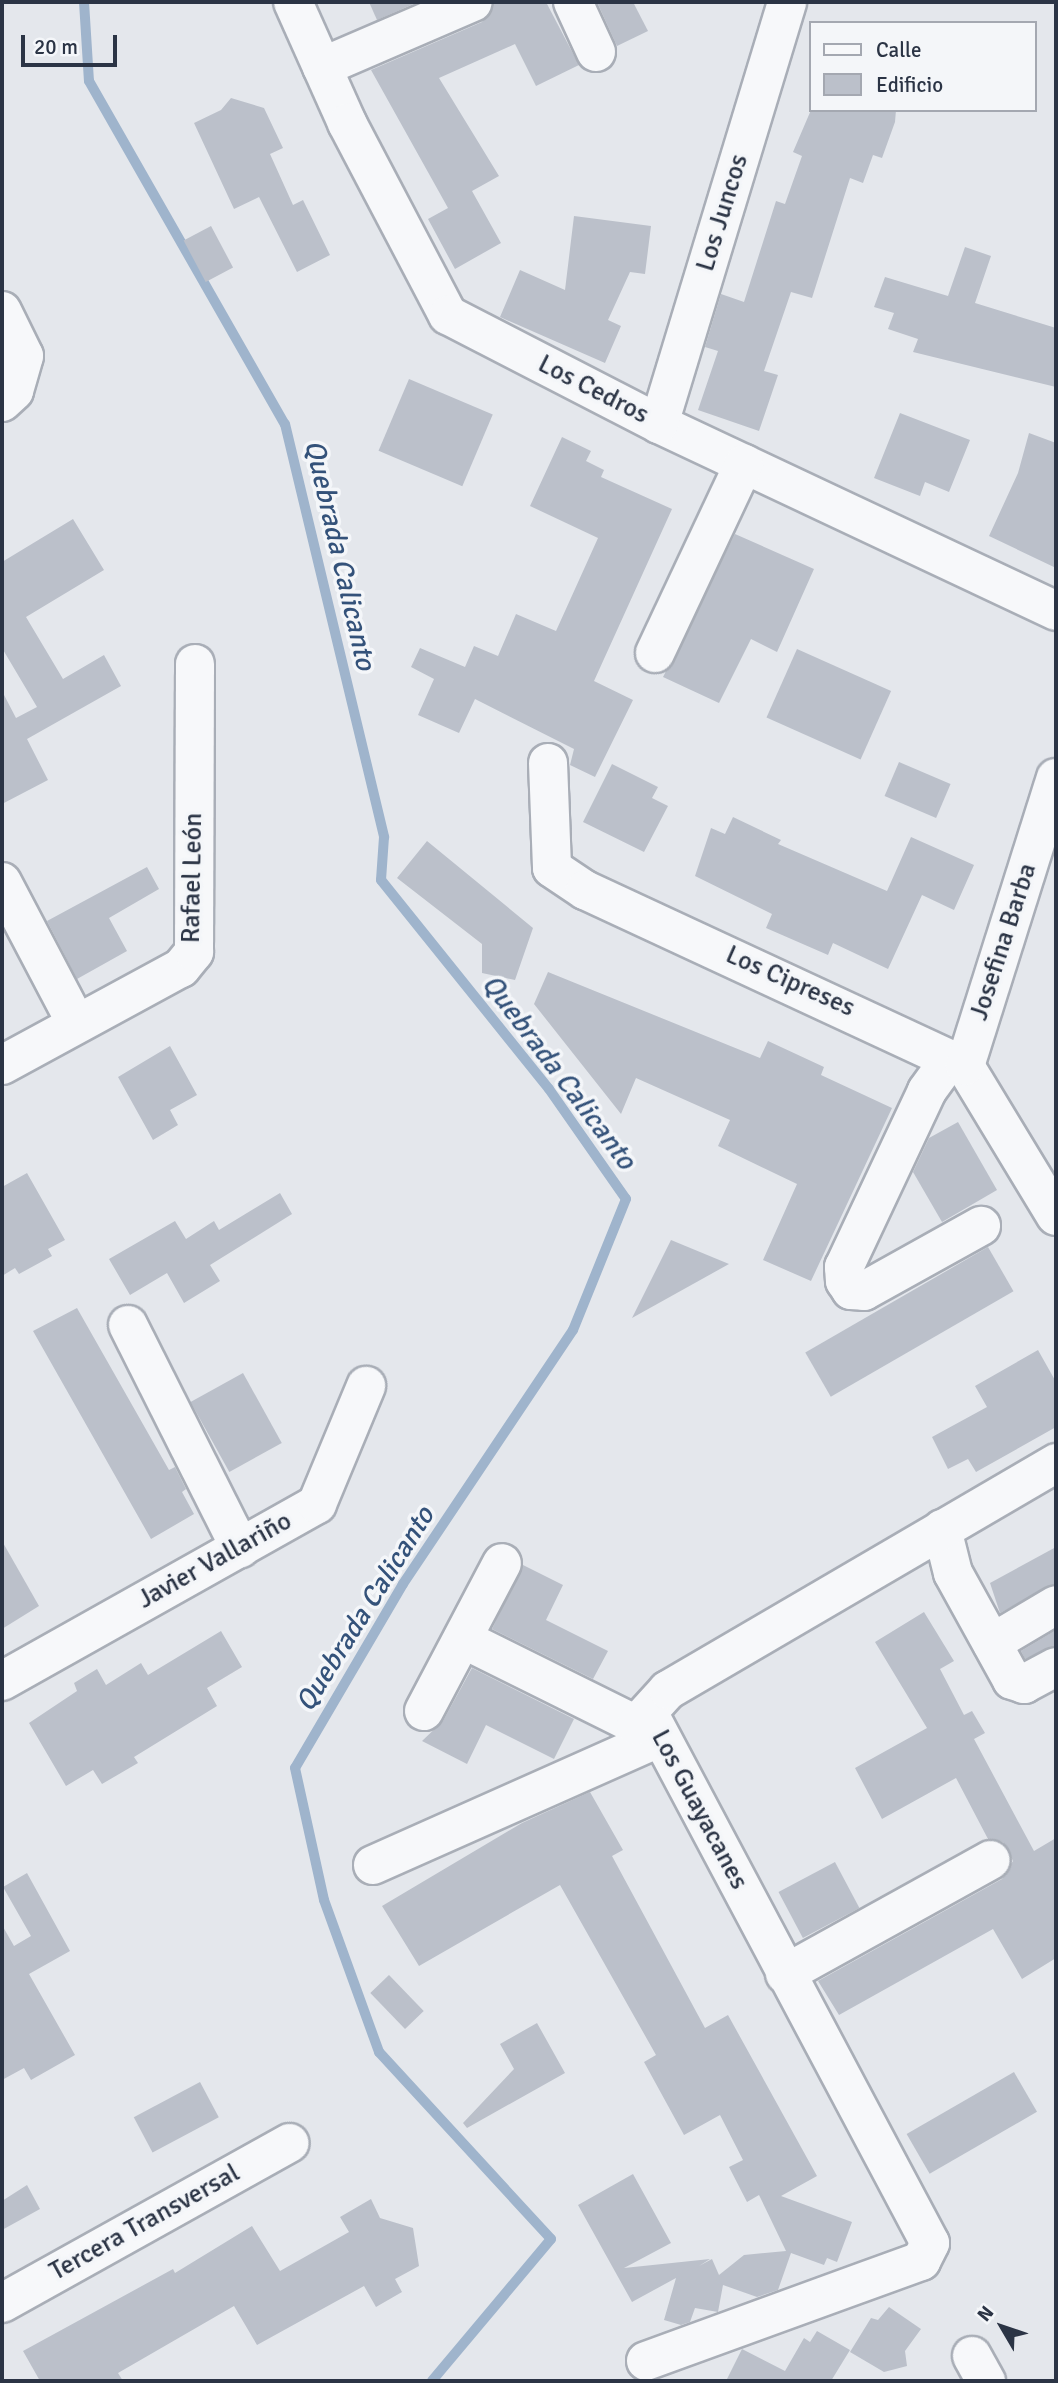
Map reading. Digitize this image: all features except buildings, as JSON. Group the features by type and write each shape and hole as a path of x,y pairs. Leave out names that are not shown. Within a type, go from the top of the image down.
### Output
{"street":[{"name":"Los Cedros","path":"293,2 322,67 445,312 659,424 1056,611"},
{"path":"322,67 473,2"},
{"path":"573,2 596,51"},
{"name":"Los Juncos","path":"659,424 787,2"},
{"path":"2,310 24,356 14,391 2,402"},
{"path":"655,653 744,464"},
{"name":"Rafael León","path":"2,1065 181,968 194,952 195,664"},
{"name":"Los Cipreses","path":"548,763 548,858 563,877 958,1063"},
{"name":"Josefina Barba","path":"981,1226 864,1291 845,1281 844,1267 927,1091 958,1063 1056,778"},
{"path":"2,882 76,1023"},
{"path":"958,1063 1056,1216"},
{"path":"128,1325 240,1548"},
{"name":"Javier Vallariño","path":"2,1681 240,1548 321,1499 366,1386"},
{"name":"Los Guayacanes","path":"646,2361 921,2261 930,2247 785,1975 648,1731 668,1690 1056,1463"},
{"path":"942,1529 953,1573 1018,1685 1056,1667"},
{"path":"424,1711 502,1563"},
{"path":"992,1643 1056,1605"},
{"path":"463,1639 648,1731"},
{"path":"373,1865 648,1731"},
{"path":"785,1975 991,1860"},
{"name":"Tercera Transversal","path":"2,2303 289,2143"}],"waterway":[{"name":"Quebrada Calicanto","path":"84,2 89,81 285,424 384,837 381,880 549,1089 626,1199 573,1330 403,1584 295,1768 324,1900 379,2052 551,2239 432,2381"}]}
